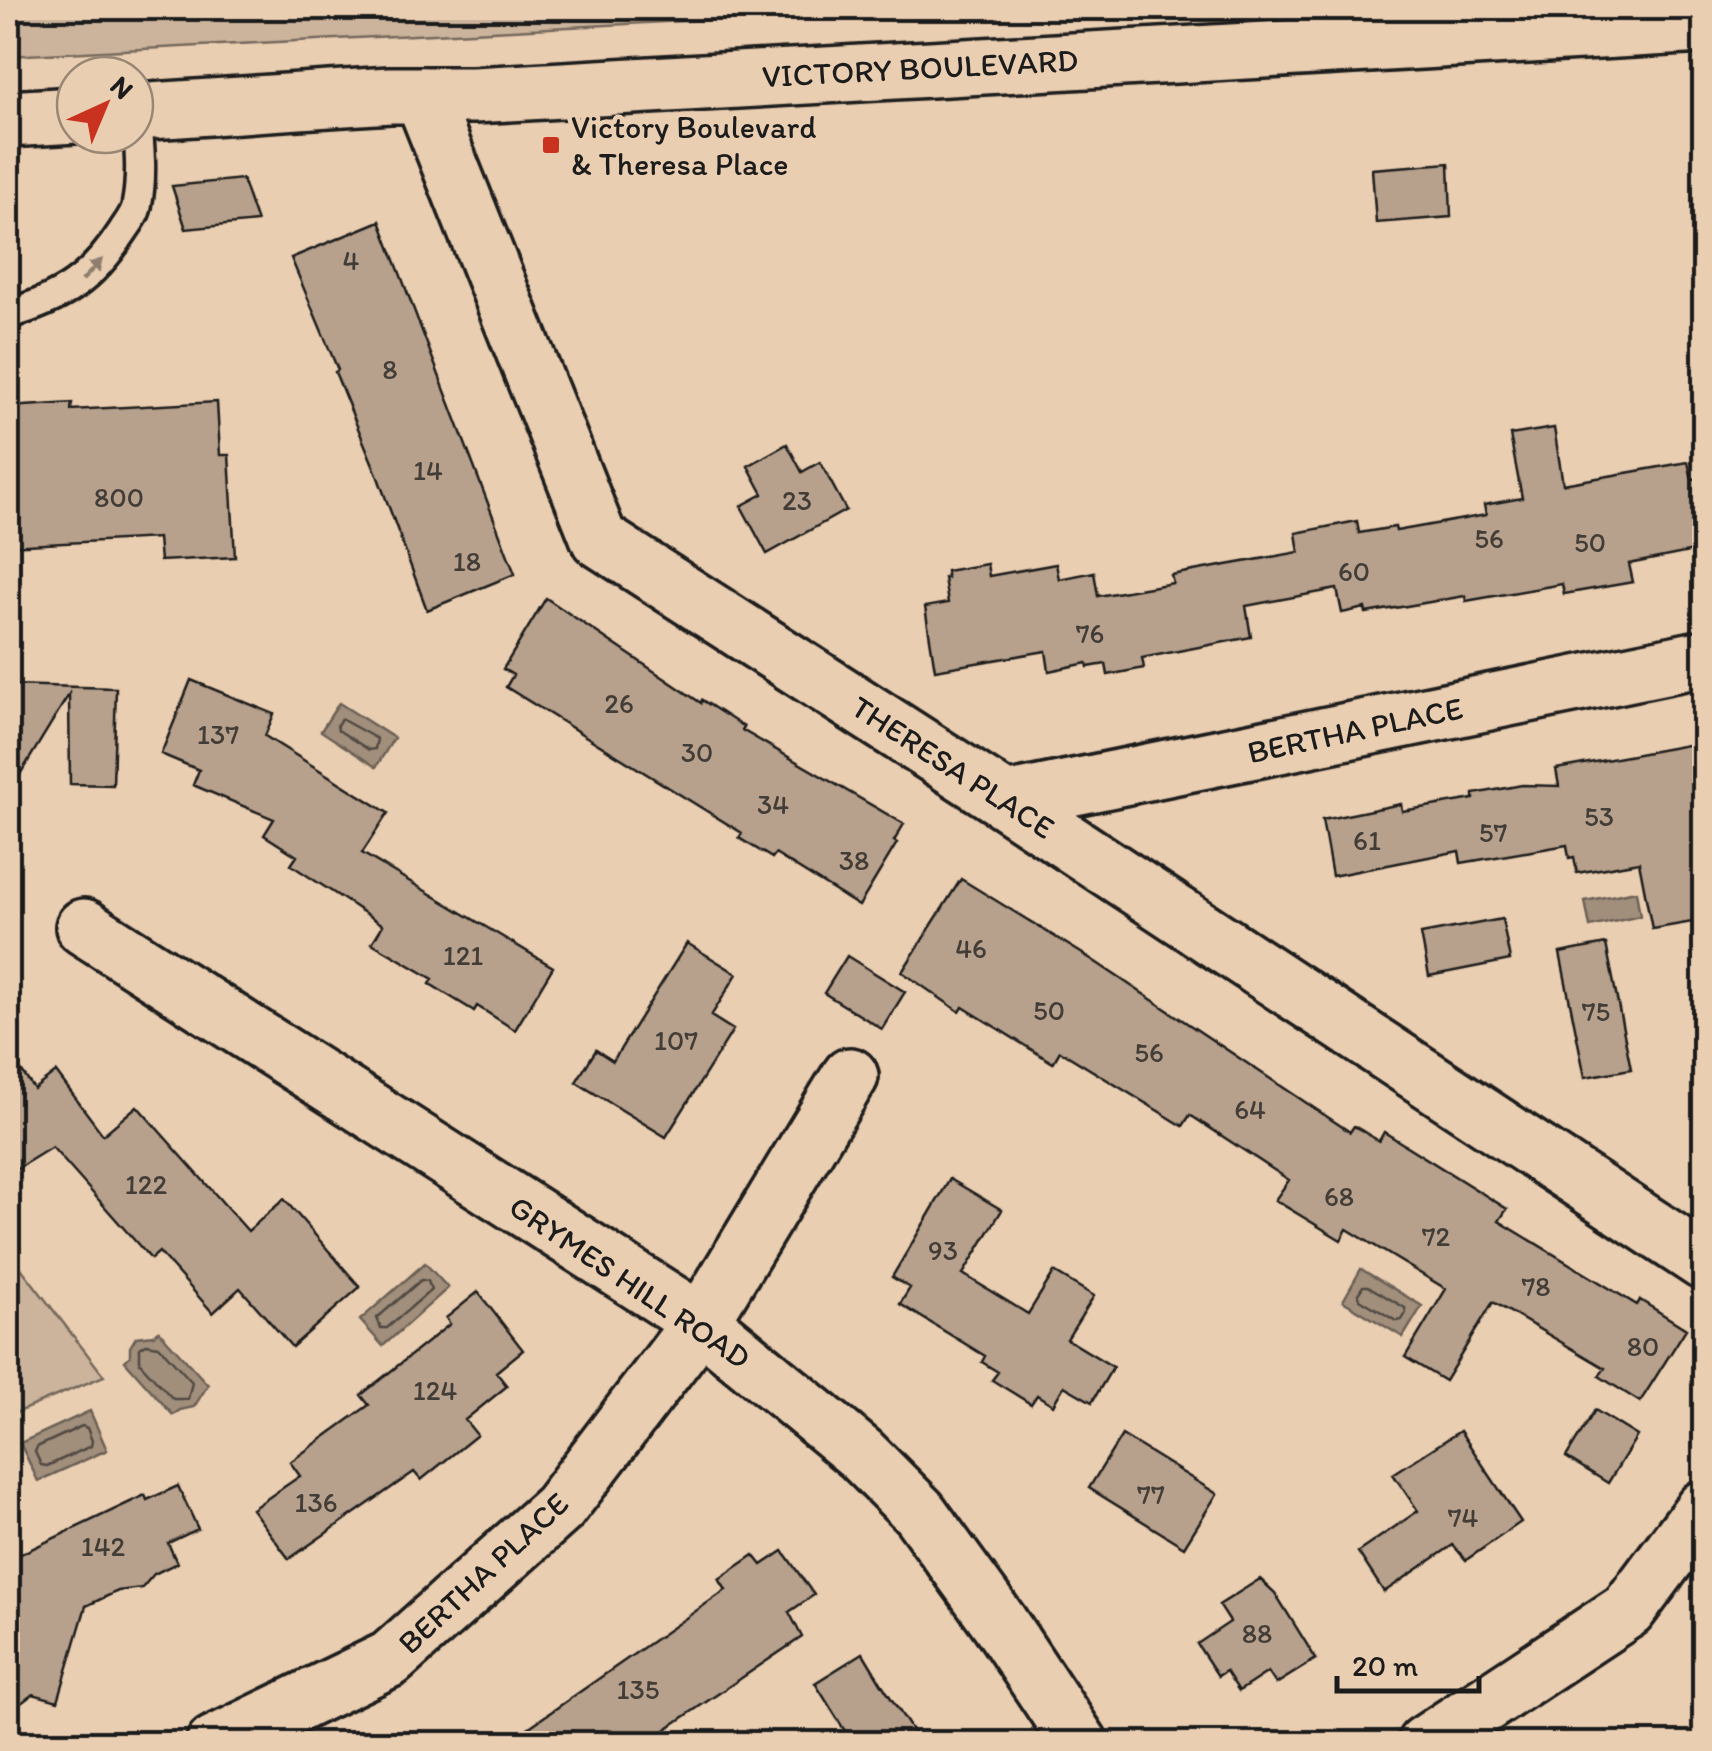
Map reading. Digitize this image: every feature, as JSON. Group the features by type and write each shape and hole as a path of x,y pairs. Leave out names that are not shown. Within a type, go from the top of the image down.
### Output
{"street":[{"name":"VICTORY BOULEVARD","path":"155,111 1704,25"},
{"name":"THERESA PLACE","path":"422,95 599,539 1006,801 1704,1262"},
{"path":"8,118 55,116"},
{"name":"BERTHA PLACE","path":"1006,801 1704,658"},
{"name":"GRYMES HILL ROAD","path":"84,927 700,1322 861,1454 919,1512 999,1622 1080,1744"},
{"name":"BERTHA PLACE","path":"214,1744 390,1659 559,1508 700,1322 850,1076"},
{"path":"1425,1744 1628,1610 1704,1508"}],"lane":[{"path":"8,314 46,304 78,284 110,250 137,209 139,155"}],"shaded area":[{"path":"8,8 935,8 8,56"},
{"path":"8,1251 104,1376 8,1416"}],"water":[{"path":"339,703 394,738 376,767 321,731"},
{"path":"1636,891 1640,916 1590,927 1585,901"},
{"path":"425,1263 448,1288 383,1346 360,1320"},
{"path":"1361,1269 1422,1306 1403,1337 1343,1301"},
{"path":"159,1331 208,1385 194,1407 173,1415 125,1361 136,1337"},
{"path":"90,1411 107,1450 38,1481 20,1443"}],"building":[{"path":"1449,163 1451,217 1376,223 1372,169"},
{"path":"242,179 257,222 186,229 172,186"},
{"path":"380,221 515,574 427,610 335,372 338,370 291,258"},
{"path":"217,402 220,455 229,455 235,557 160,561 158,538 8,546 8,407 72,403 71,410"},
{"path":"1554,428 1563,484 1688,462 1692,479 1700,478 1704,549 1629,564 1633,582 1564,594 1562,584 1466,601 1465,596 1366,613 1365,608 1342,613 1337,589 1246,606 1251,637 1142,658 1144,668 1108,675 1106,664 1088,667 1087,663 1049,671 1046,651 935,670 925,607 948,603 946,571 987,564 989,576 1056,564 1059,579 1094,572 1098,596 1173,583 1171,575 1299,552 1296,533 1357,521 1359,533 1395,527 1396,531 1486,515 1484,505 1522,498 1510,435"},
{"path":"787,444 802,472 820,462 846,510 767,554 741,506 763,494 748,466"},
{"path":"546,598 701,703 702,700 744,727 742,730 904,824 894,841 897,843 859,906 775,854 772,858 739,838 742,833 506,687 513,675 503,669"},
{"path":"191,680 274,714 265,736 388,813 362,853 553,967 515,1030 477,1006 474,1011 430,984 433,979 372,943 383,925 291,865 297,856 264,835 274,819 193,785 199,770 161,754"},
{"path":"8,685 116,688 113,785 70,784 69,694 8,794"},
{"path":"1704,742 1704,920 1652,929 1639,862 1577,873 1567,845 1461,863 1459,851 1332,876 1322,820 1401,804 1402,811 1474,799 1474,794 1522,785 1559,786 1556,769"},
{"path":"961,879 1091,959 1350,1132 1354,1126 1379,1141 1384,1132 1507,1209 1499,1221 1637,1305 1640,1300 1686,1329 1640,1402 1599,1376 1605,1368 1493,1302 1445,1381 1405,1357 1446,1289 1347,1229 1341,1240 1275,1200 1289,1180 1190,1115 1183,1126 1060,1051 1053,1063 963,1007 960,1012 902,972"},
{"path":"1502,919 1510,960 1429,976 1421,934"},
{"path":"687,943 737,974 711,1016 733,1030 666,1137 576,1082 596,1050 613,1061"},
{"path":"1606,944 1631,1069 1585,1077 1560,953"},
{"path":"847,956 905,992 882,1029 824,993"},
{"path":"8,1052 34,1089 56,1072 103,1135 137,1106 248,1231 284,1199 360,1287 292,1347 240,1288 213,1313 159,1252 151,1259 52,1147 8,1174"},
{"path":"950,1179 1002,1210 963,1274 1028,1314 1054,1272 1094,1296 1067,1339 1113,1367 1092,1402 1064,1386 1053,1405 1037,1395 1031,1404 992,1380 998,1372 982,1362 985,1356 900,1304 910,1288 892,1277"},
{"path":"478,1292 523,1350 496,1372 507,1386 465,1420 477,1435 421,1480 414,1472 289,1559 252,1509 300,1476 290,1462 369,1405 361,1395 450,1324 446,1318"},
{"path":"1595,1410 1637,1436 1608,1483 1566,1457"},
{"path":"1460,1431 1521,1522 1466,1560 1453,1545 1384,1592 1358,1552 1418,1511 1393,1474"},
{"path":"1122,1435 1217,1494 1184,1547 1089,1488"},
{"path":"178,1486 198,1529 168,1543 177,1563 154,1574 142,1588 118,1591 86,1606 58,1701 33,1694 8,1713 8,1560 145,1495 147,1500"},
{"path":"783,1551 814,1595 789,1612 802,1637 644,1744 505,1744 726,1590 719,1579 754,1555 762,1565"},
{"path":"1260,1579 1275,1593 1316,1659 1276,1684 1268,1672 1239,1691 1226,1671 1218,1676 1197,1644 1230,1622 1219,1605"},
{"path":"863,1653 921,1744 853,1744 815,1683"}],"place":[{"name":"Victory Boulevard & Theresa Place","path":"551,145"}]}
